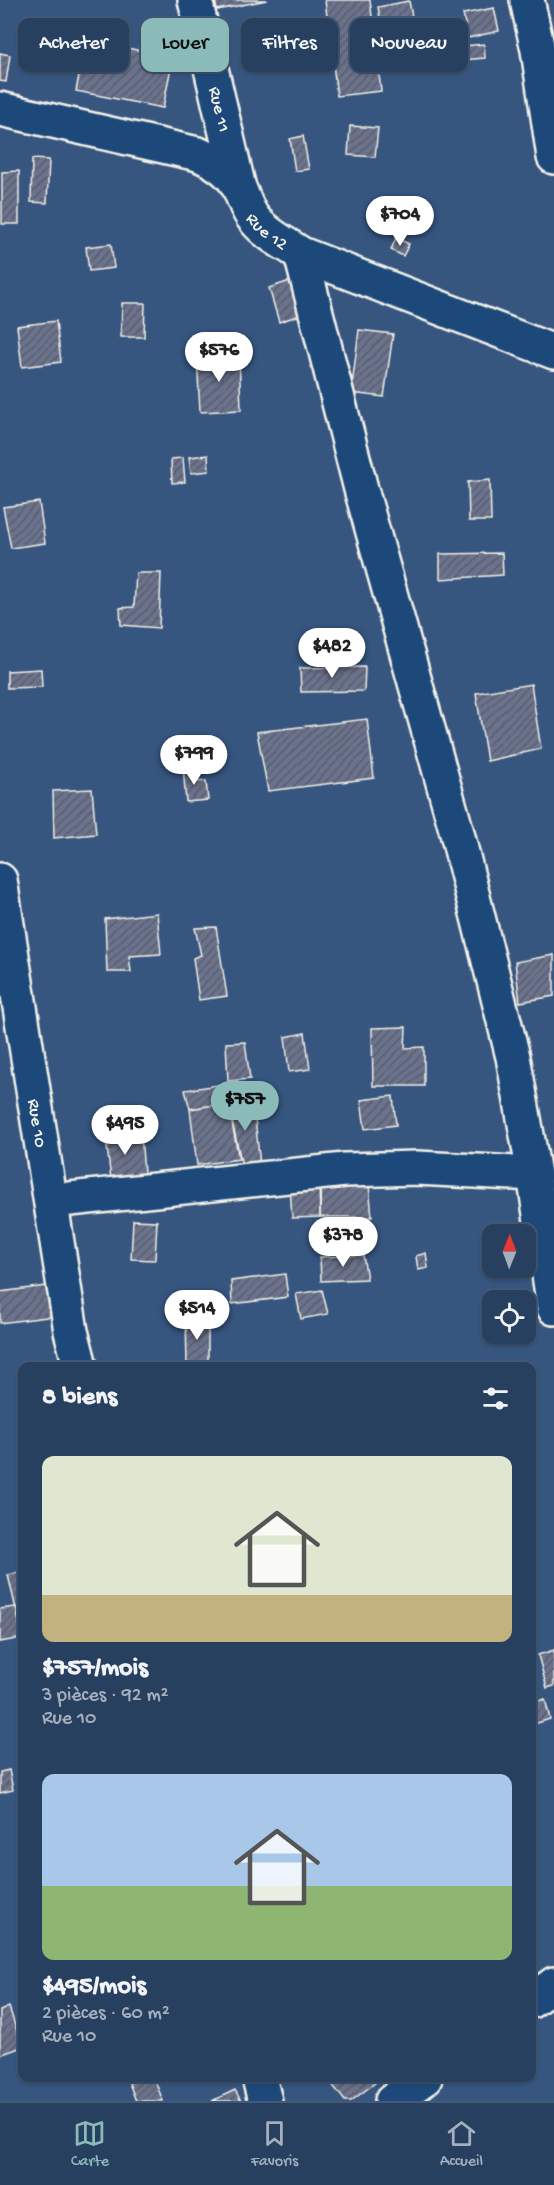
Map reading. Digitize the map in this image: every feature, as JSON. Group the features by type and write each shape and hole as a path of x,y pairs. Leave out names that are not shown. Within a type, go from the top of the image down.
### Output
{"street":[{"name":"Rue 11","path":"195,0 238,184"},
{"path":"526,0 538,50 554,157"},
{"name":"Rue 12","path":"0,108 198,154 219,164 238,184 252,218 265,231 301,254 554,352"},
{"path":"301,254 358,478 456,829 513,1057 534,1174 554,1308"},
{"name":"Rue 10","path":"0,880 71,1331 79,1362"},
{"path":"51,1201 345,1170 417,1168 534,1174"},
{"path":"536,1997 554,1984"},
{"path":"260,2082 265,2101"},
{"path":"392,2101 419,2082"}],"building":[{"path":"215,0 267,0 217,10"},
{"path":"325,0 370,0 372,18 350,18 350,72 379,72 381,91 337,96 334,72 338,72 338,18 327,18"},
{"path":"409,1 412,18 380,18 378,7"},
{"path":"494,8 499,31 468,38 468,18 464,18 463,14"},
{"path":"484,44 485,58 468,59 468,46"},
{"path":"129,48 141,51 141,72 170,72 163,108 76,91 80,72 129,72"},
{"path":"0,53 10,55 6,82 0,81"},
{"path":"350,126 378,128 375,157 348,155"},
{"path":"303,136 309,169 295,171 290,139"},
{"path":"32,159 49,160 47,203 31,202"},
{"path":"19,171 19,224 2,224 2,172"},
{"path":"396,238 409,244 403,256 391,250"},
{"path":"111,244 114,268 89,271 86,247"},
{"path":"290,281 300,315 279,322 269,288"},
{"path":"122,303 145,303 144,337 121,337"},
{"path":"56,321 61,362 22,367 17,326"},
{"path":"359,330 393,334 384,397 351,393"},
{"path":"239,354 241,410 200,412 197,356"},
{"path":"208,455 209,471 191,473 189,457"},
{"path":"183,458 185,482 172,483 171,459"},
{"path":"490,480 491,521 469,521 468,482"},
{"path":"39,502 45,543 11,548 3,507"},
{"path":"502,553 503,575 440,579 440,554"},
{"path":"136,573 161,573 159,628 121,625 120,608 134,607"},
{"path":"365,667 364,691 301,692 300,668"},
{"path":"41,669 42,687 7,688 7,671"},
{"path":"531,684 541,749 487,761 476,693"},
{"path":"367,719 374,778 268,791 257,732"},
{"path":"196,764 196,782 206,781 208,800 186,802 183,767"},
{"path":"92,789 96,834 54,838 53,791"},
{"path":"157,913 161,954 129,956 131,972 107,972 105,919"},
{"path":"216,927 227,996 199,1000 193,958 201,955 195,928"},
{"path":"554,955 554,996 520,1002 515,962"},
{"path":"406,1027 405,1048 424,1047 424,1086 373,1086 372,1028"},
{"path":"305,1033 310,1069 289,1072 285,1037"},
{"path":"245,1042 250,1079 228,1081 226,1043"},
{"path":"224,1084 228,1103 190,1109 185,1090"},
{"path":"393,1096 396,1125 365,1129 361,1100"},
{"path":"253,1100 260,1165 242,1166 228,1103"},
{"path":"228,1103 239,1159 197,1165 190,1109"},
{"path":"141,1135 144,1173 111,1179 106,1139"},
{"path":"368,1174 372,1217 320,1217 321,1177"},
{"path":"319,1184 320,1217 292,1218 290,1186"},
{"path":"133,1220 157,1221 155,1260 131,1259"},
{"path":"426,1253 428,1268 418,1270 416,1256"},
{"path":"363,1255 367,1279 321,1281 320,1257"},
{"path":"285,1274 288,1297 232,1304 231,1281"},
{"path":"46,1286 54,1316 0,1323 0,1292"},
{"path":"322,1290 328,1314 301,1319 296,1294"},
{"path":"208,1316 208,1362 187,1362 186,1317"},
{"path":"18,1573 18,1618 8,1575"},
{"path":"16,1607 18,1639 0,1642 0,1609"},
{"path":"554,1650 554,1686 547,1688 538,1655"},
{"path":"545,1699 550,1719 536,1723 536,1702"},
{"path":"9,1770 13,1790 0,1793 0,1772"},
{"path":"9,2007 18,2035 18,2048 0,2055 0,2011"},
{"path":"156,2082 163,2101 136,2101 129,2083"},
{"path":"331,2083 375,2083 351,2101 345,2101"},
{"path":"235,2090 241,2101 212,2101"}]}
